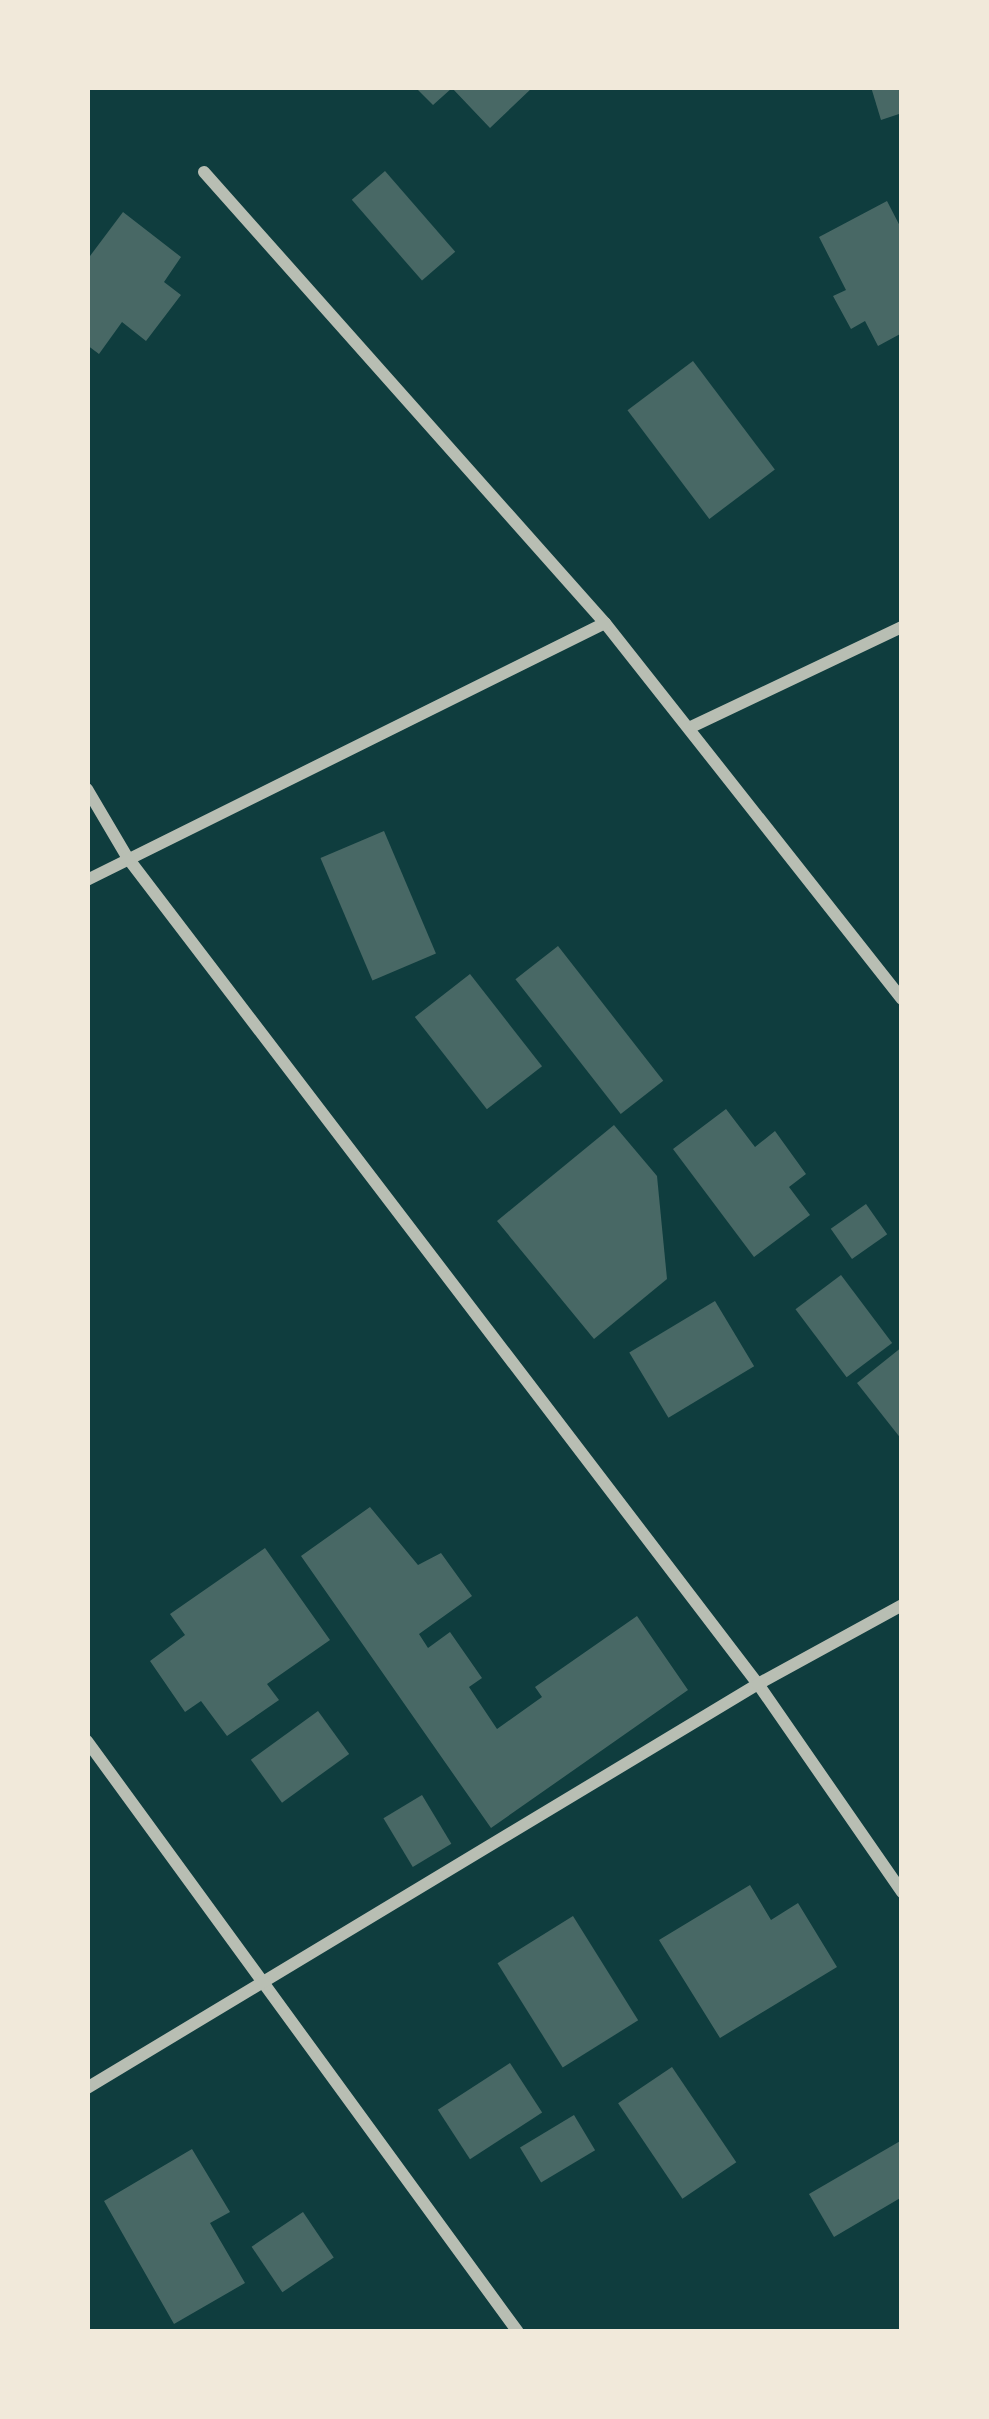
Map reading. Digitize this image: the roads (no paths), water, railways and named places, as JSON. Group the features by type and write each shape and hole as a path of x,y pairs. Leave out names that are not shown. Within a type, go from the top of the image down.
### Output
{"street":[{"path":"204,172 605,623 902,999"},
{"path":"87,880 605,623"},
{"path":"691,727 902,627"},
{"path":"87,789 127,857 758,1684 902,1892"},
{"path":"87,2088 758,1684 902,1605"},
{"path":"87,1741 518,2332"}]}
